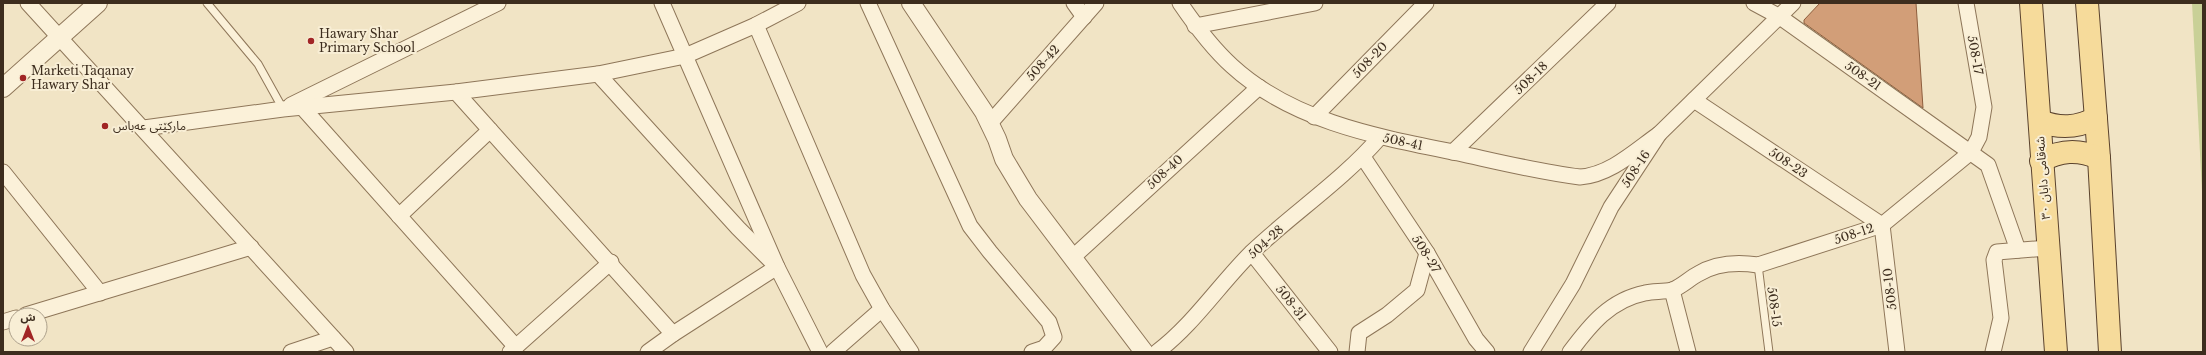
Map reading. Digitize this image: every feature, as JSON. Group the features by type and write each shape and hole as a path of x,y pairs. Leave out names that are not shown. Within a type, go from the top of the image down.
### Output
{"main road":[{"name":"شەقامی دابان ٣٠","path":"2031,3 2040,121 2041,161 2056,352"},
{"path":"2087,3 2099,158 2110,352"},
{"path":"2040,121 2049,125 2068,127 2078,126 2096,118"},
{"path":"2041,161 2060,152 2070,151 2080,151 2099,158"}],"street":[{"path":"28,3 144,128 346,352"},
{"path":"3,88 98,3"},
{"path":"283,109 498,3"},
{"path":"662,3 777,267 820,352"},
{"path":"144,128 283,109 456,92 598,74 685,56 756,25 798,3"},
{"path":"868,3 970,226 1049,322 1054,337 1044,348 1032,352"},
{"path":"911,3 990,123 1009,169 1072,258 1144,352"},
{"path":"1074,3 1084,17"},
{"name":"508-42","path":"990,123 1096,3"},
{"name":"508-41","path":"1180,3 1195,26 1232,66 1259,87 1314,117 1380,138 1567,175 1594,176 1607,170 1659,134"},
{"path":"1195,26 1315,3"},
{"name":"508-20","path":"1314,117 1426,3"},
{"name":"508-18","path":"1454,152 1608,3"},
{"name":"508-21","path":"1754,3 1780,17 1988,165 2018,250"},
{"name":"508-16","path":"1531,352 1573,284 1611,207 1659,134 1793,3"},
{"name":"508-17","path":"1966,3 1984,107"},
{"path":"756,25 863,275 882,309 911,352"},
{"path":"598,74 738,228 777,267"},
{"name":"508-40","path":"1072,258 1259,87"},
{"path":"456,92 611,262 673,334"},
{"name":"508-23","path":"1694,100 1882,225"},
{"path":"302,107 399,216 513,350 611,262"},
{"name":"508-12","path":"1672,290 1699,273 1715,266 1744,263 1758,265 1882,225 1971,152 1979,137 1984,107"},
{"path":"399,216 490,130"},
{"name":"504-28","path":"1157,352 1173,340 1252,253 1363,157 1380,138"},
{"name":"508-27","path":"1363,157 1427,253 1476,339 1487,352"},
{"path":"3,172 100,293"},
{"name":"508-10","path":"1882,225 1897,352"},
{"path":"48,308 251,247"},
{"path":"1993,352 2001,318 1994,260 1997,252 2048,248"},
{"name":"508-31","path":"1252,253 1330,352"},
{"path":"1357,352 1359,333 1387,316 1417,290 1427,253"},
{"path":"648,352 673,334 777,267"},
{"path":"1570,352 1585,331 1604,311 1625,299 1644,293 1672,290 1688,352"},
{"path":"834,352 882,309"},
{"path":"291,352 333,338"}],"lane":[{"path":"207,3 258,64 283,109"},
{"name":"508-15","path":"1758,265 1769,352"}],"green space":[{"path":"2192,3 2203,3 2203,210"}],"building":[{"path":"1820,3 1916,3 1923,108 1804,23 1804,20"}],"place":[{"name":"Hawary Shar Primary School","path":"311,41"},
{"name":"Marketi Taqanay Hawary Shar","path":"23,78"},
{"name":"مارکێتی عەباس","path":"105,126"}]}
